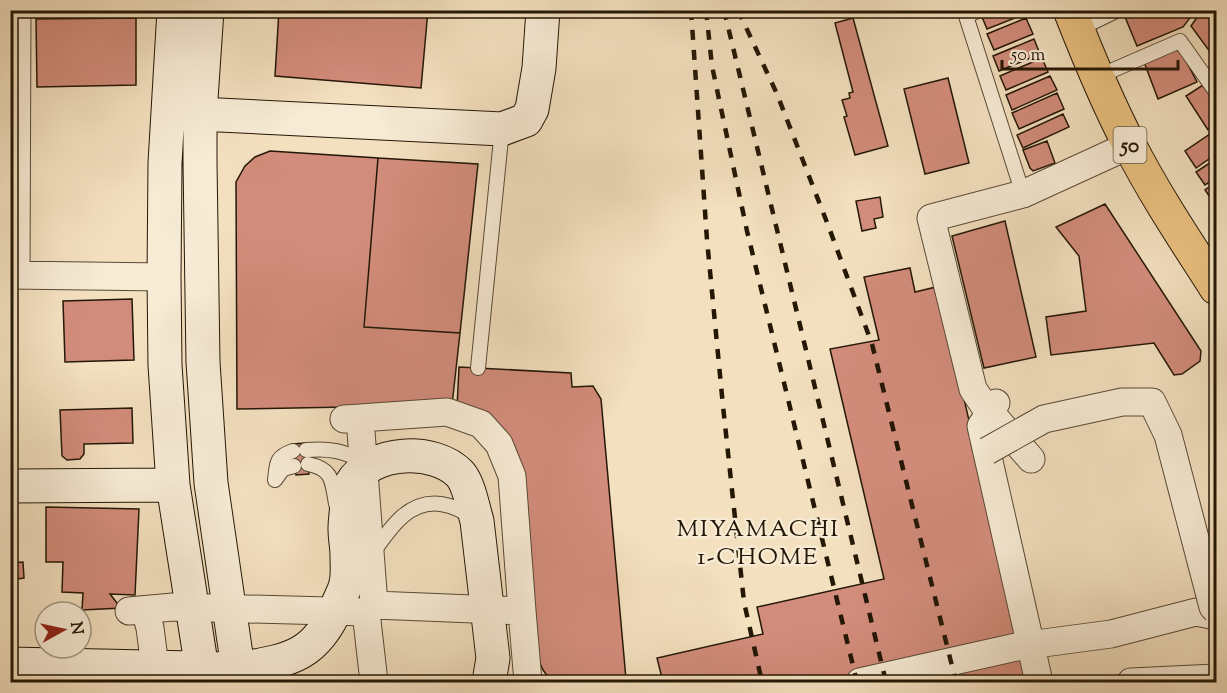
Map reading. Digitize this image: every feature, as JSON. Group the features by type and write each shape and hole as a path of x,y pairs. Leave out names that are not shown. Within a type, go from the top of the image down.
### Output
{"main road":[{"name":"50","path":"1073,20 1130,146 1216,288"}],"street":[{"path":"17,10 13,275 164,278"},
{"path":"174,10 167,112 165,365 173,485 202,675"},
{"path":"207,10 200,114 203,362 211,483 239,676"},
{"path":"167,112 502,129 526,120 532,108 539,68 543,10"},
{"path":"1031,459 983,404 973,389 931,218 1023,194 1130,146"},
{"path":"987,451 1044,419 1095,401 1152,402 1168,435 1213,607 1216,609"},
{"path":"996,403 981,426 1026,645 1039,682"},
{"path":"374,682 370,608 352,419 447,412 481,424 499,444 512,476 528,682"},
{"path":"10,664 239,676 307,649 324,633 347,582 345,528 350,485 370,465 381,460 418,456 436,459 450,466 461,476 471,501 477,521 493,658 489,682"},
{"path":"10,486 173,485"},
{"path":"157,682 150,628 137,611 173,607 522,611"},
{"path":"860,682 1026,645 1111,634 1196,612 1216,616"},
{"path":"1131,682 1216,678"}],"lane":[{"path":"980,10 966,16 1023,194"},
{"path":"1073,20 1118,10"},
{"path":"1097,77 1180,41 1216,92"},
{"path":"478,368 502,129"},
{"path":"345,528 337,509 333,483 321,467 301,465 283,469 275,480 277,463 283,454 300,450 333,450 348,453 370,465"},
{"path":"347,582 362,567 399,519 411,509 423,504 450,506 464,511 477,521"}],"building":[{"path":"279,10 428,10 421,88 275,76"},
{"path":"999,10 1024,10 1025,14 987,29 982,17"},
{"path":"1127,10 1168,10 1170,16 1175,10 1196,10 1183,27 1137,46 1123,12"},
{"path":"1202,10 1216,12 1216,60 1191,26"},
{"path":"136,18 136,85 37,87 36,19"},
{"path":"853,18 888,146 855,155 844,117 847,116 842,100 850,98 849,93 853,92 835,23"},
{"path":"1026,18 1033,34 994,50 987,34"},
{"path":"1034,39 1040,54 999,71 993,56"},
{"path":"1174,50 1181,51 1197,82 1158,99 1144,62"},
{"path":"1042,58 1048,72 1006,90 1000,76"},
{"path":"1050,76 1057,90 1012,110 1006,95"},
{"path":"948,78 969,163 925,174 904,89"},
{"path":"1203,85 1216,105 1216,124 1208,130 1186,96"},
{"path":"1057,93 1064,109 1019,129 1012,113"},
{"path":"1063,114 1069,127 1023,148 1017,135"},
{"path":"1216,130 1216,154 1196,168 1185,151"},
{"path":"1047,141 1055,163 1033,171 1023,150"},
{"path":"270,151 378,158 364,327 460,333 452,405 237,409 236,182 245,166 255,157"},
{"path":"378,158 478,164 460,333 364,327"},
{"path":"1216,159 1216,178 1205,185 1196,172"},
{"path":"1216,182 1216,202 1214,203 1205,190"},
{"path":"880,197 883,217 874,219 876,228 862,231 856,201"},
{"path":"1105,204 1201,351 1200,361 1182,374 1174,375 1154,343 1051,355 1046,317 1086,311 1079,256 1056,227"},
{"path":"1005,221 1036,357 984,368 952,236"},
{"path":"910,268 915,292 936,287 1029,682 663,682 657,658 763,634 757,607 884,579 830,349 879,340 864,277"},
{"path":"132,299 134,360 65,362 63,301"},
{"path":"459,367 571,373 572,387 593,386 601,399 626,679 599,682 552,682 543,670 535,652 520,476 457,408"},
{"path":"132,408 133,443 84,444 84,454 80,459 67,460 62,456 60,410"},
{"path":"305,443 309,474 296,475 292,444"},
{"path":"46,507 139,509 135,595 110,594 121,608 93,609 93,600 83,600 83,593 62,592 63,562 46,562"},
{"path":"23,562 24,578 10,580 10,563"}],"railway":[{"path":"691,10 707,240 723,406 744,602 762,682"},
{"path":"706,10 712,66 747,231 857,682"},
{"path":"724,10 886,682"},
{"path":"738,10 777,94 872,344 956,682"}],"district":[{"name":"MIYAMACHI 1-CHOME","path":"758,542"}]}
